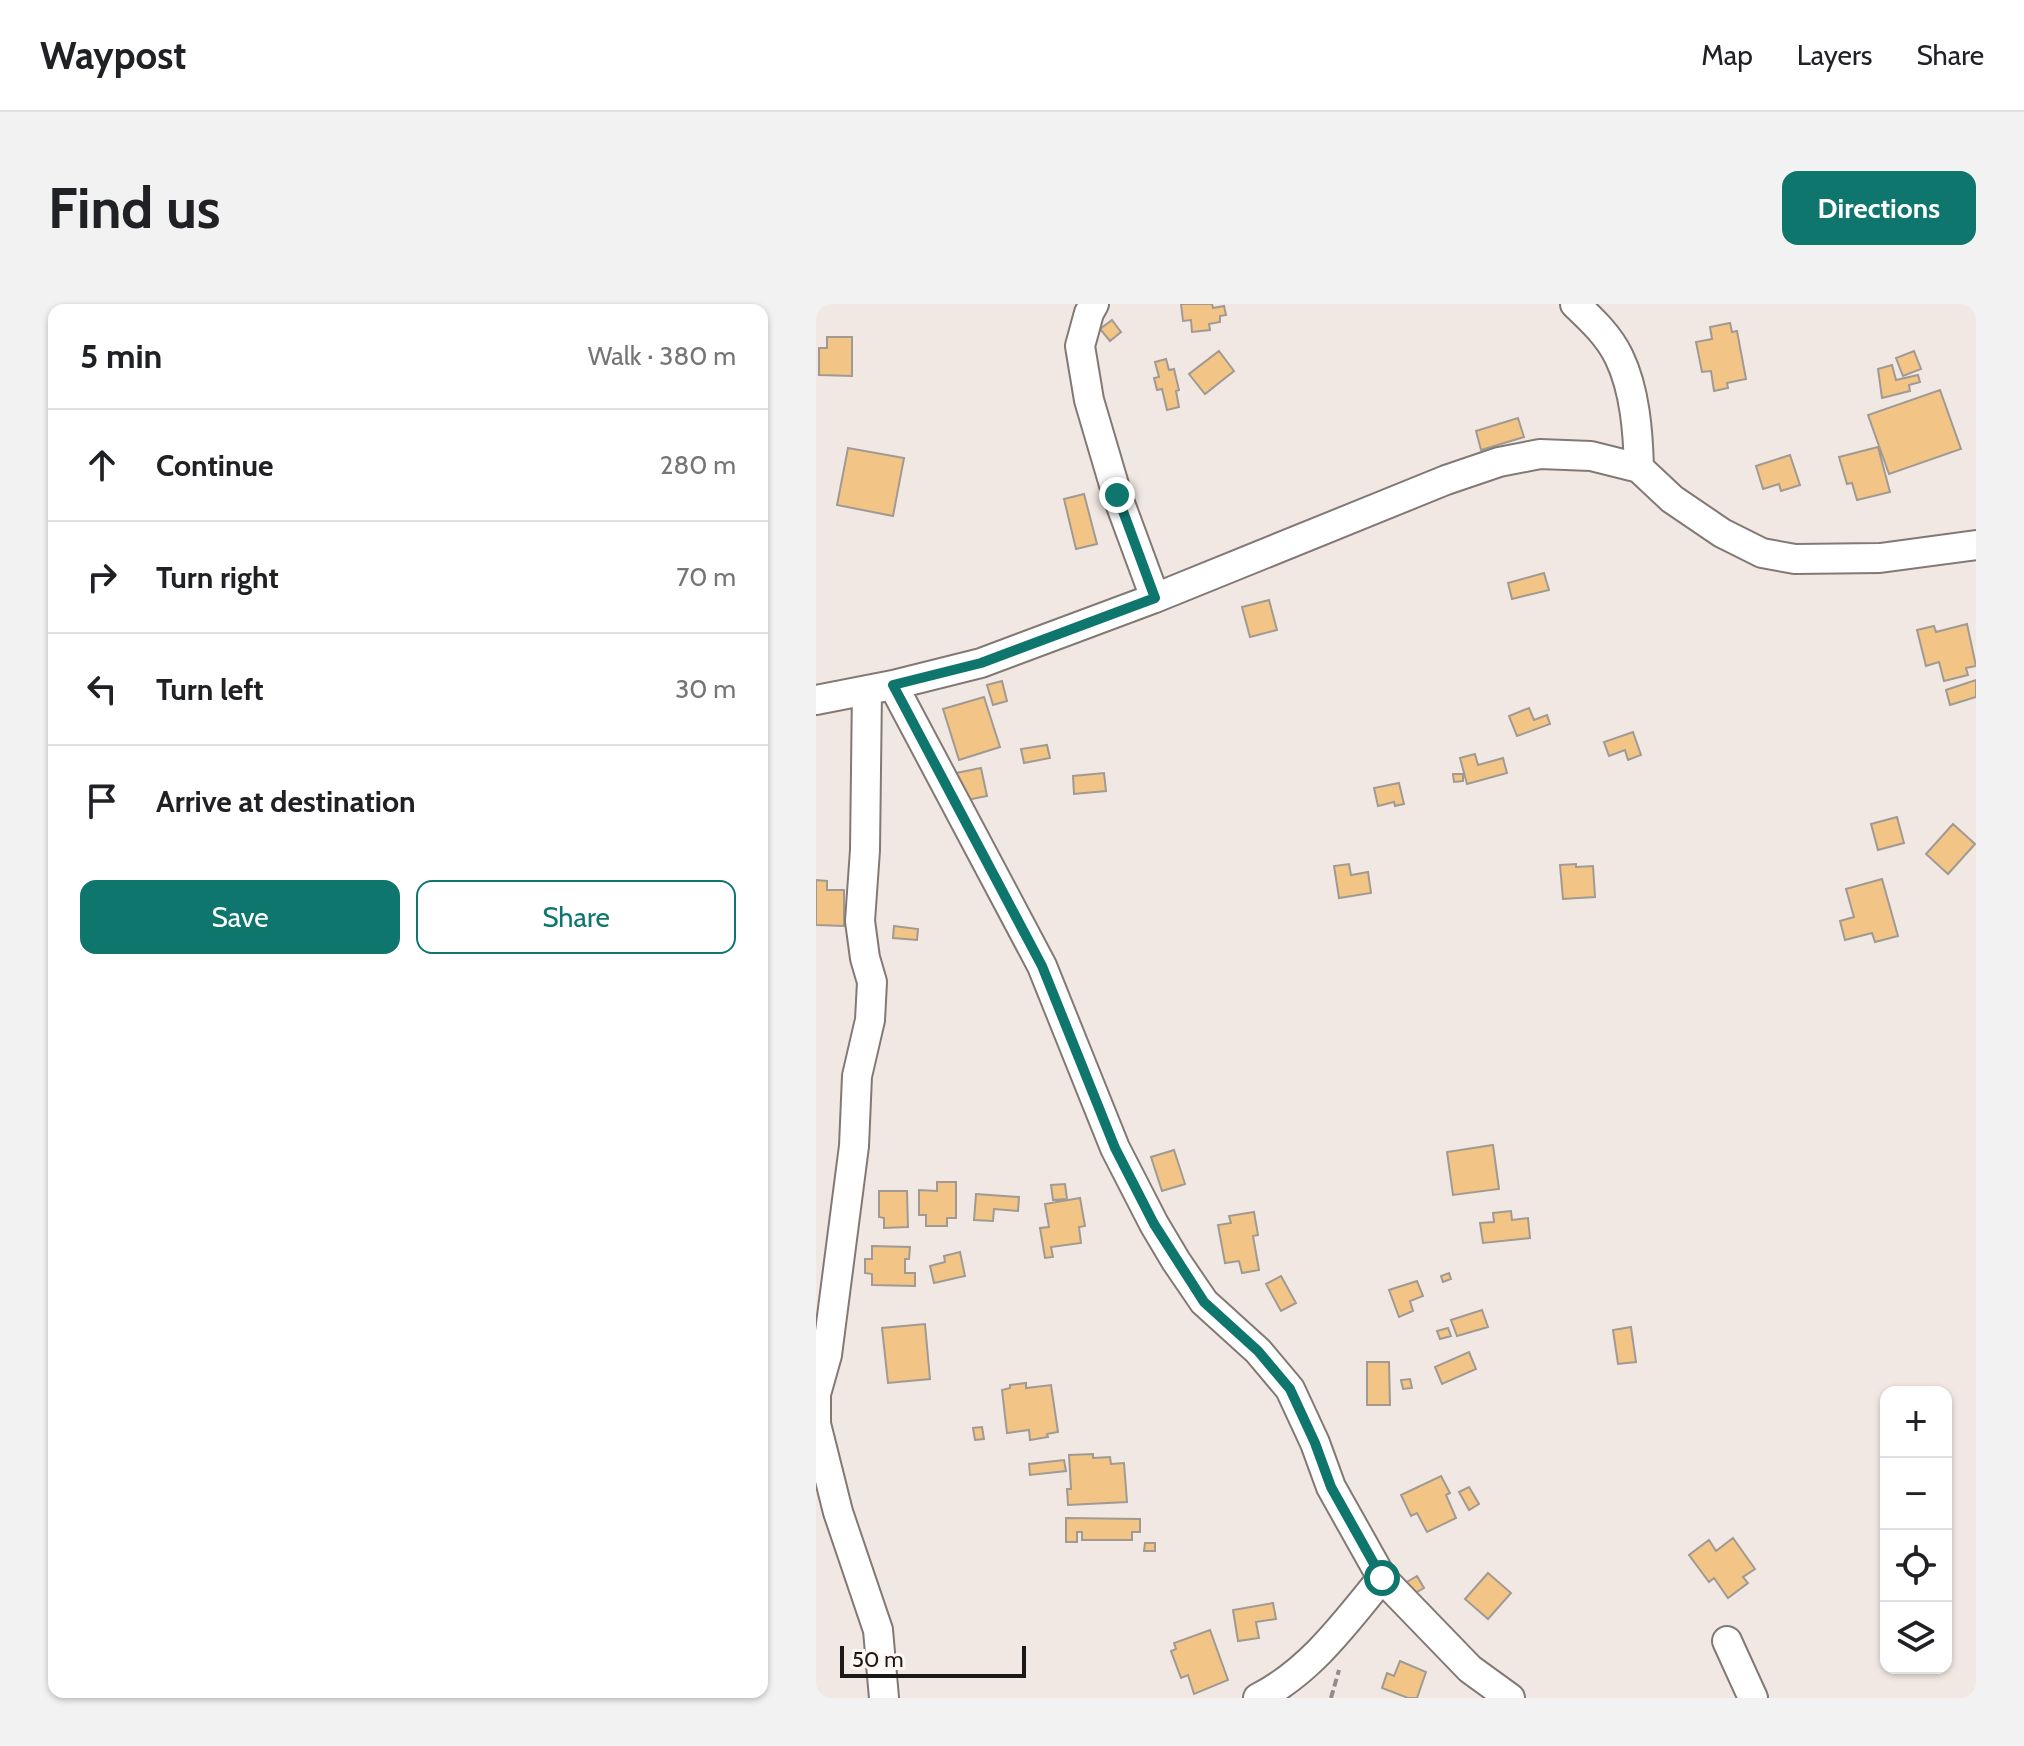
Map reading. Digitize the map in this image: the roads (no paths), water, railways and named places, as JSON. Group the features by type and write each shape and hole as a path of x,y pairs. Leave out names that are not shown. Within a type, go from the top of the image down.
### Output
{"street":[{"path":"1094,304 1080,346 1089,400 1117,495 1155,598"},
{"path":"1575,304 1600,327 1620,358 1638,431 1639,468"},
{"path":"816,700 981,663 1155,598 1446,480 1499,462 1540,454 1591,456 1639,468 1672,499 1722,533 1762,553 1795,559 1880,558 1976,545"},
{"path":"880,688 1042,966 1115,1148 1154,1224 1204,1302 1258,1351 1290,1389 1331,1487 1382,1578 1470,1669 1510,1698"},
{"path":"880,688 860,921 872,982 870,1020 857,1076 853,1160 827,1355 816,1394 816,1424 838,1512 878,1630 884,1698"},
{"path":"1258,1698 1303,1668 1382,1578"},
{"path":"1727,1641 1753,1698"}]}
